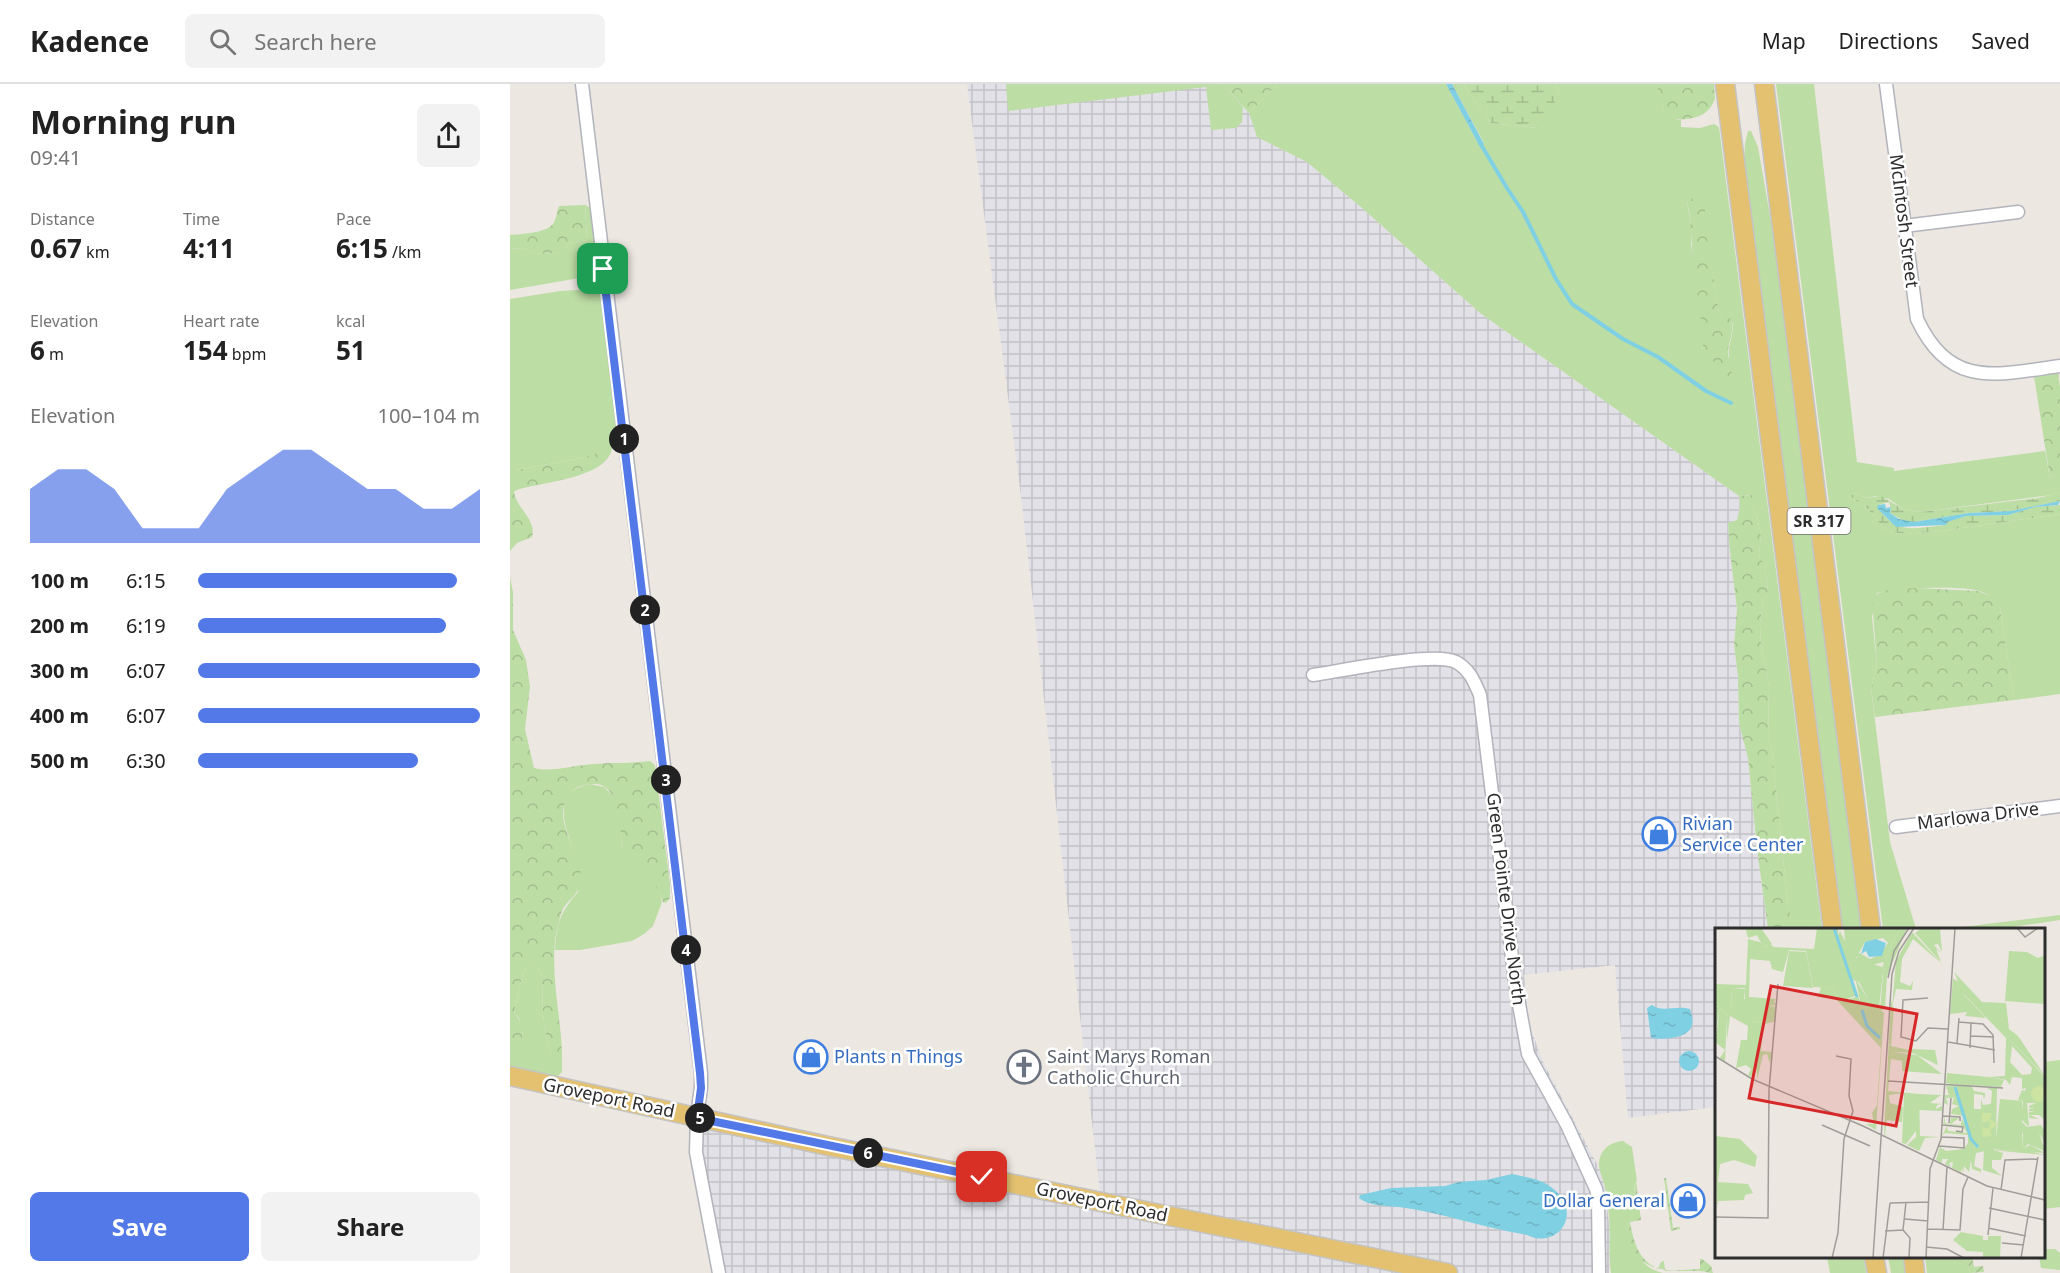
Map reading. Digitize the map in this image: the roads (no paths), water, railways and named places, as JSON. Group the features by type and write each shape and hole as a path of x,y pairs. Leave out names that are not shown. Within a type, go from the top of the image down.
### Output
{"main road":[{"name":"SR 317","path":"1725,84 1833,928"},
{"name":"SR 317","path":"1764,84 1871,928"},
{"name":"Groveport Road","path":"510,1076 697,1118 1448,1273"},
{"path":"1874,1258 1877,1273"},
{"path":"1913,1258 1915,1273"}],"street":[{"path":"582,84 700,1073 696,1152 718,1273"},
{"name":"McIntosh Street","path":"1886,84 1917,319 1930,344 1958,367 1985,374 2060,366"},
{"path":"1904,226 2018,212"},
{"name":"Green Pointe Drive North","path":"1313,675 1426,658 1455,662 1472,675 1480,695 1514,976 1528,1054 1567,1125 1596,1189 1599,1273"},
{"name":"Marlowa Drive","path":"1896,827 2060,806"}],"water":[{"path":"1446,84 1452,84 1484,144 1480,147"},
{"path":"2060,501 2058,505 2035,507 2008,515 1966,516 1947,522 1946,525 1896,527 1877,508 1878,505 1885,504 1886,508 1891,507 1890,513 1899,519 1914,522 1969,513 2011,511"},
{"path":"1652,1005 1660,1008 1690,1009 1693,1021 1691,1028 1678,1037 1651,1038 1647,1008"},
{"path":"1685,1051 1693,1051 1699,1057 1699,1065 1693,1071 1685,1071 1679,1065 1679,1057"},
{"path":"1512,1174 1535,1179 1548,1185 1560,1195 1566,1206 1567,1216 1558,1233 1538,1238 1432,1213 1373,1204 1359,1198 1360,1195 1391,1188 1445,1186"}],"waterway":[{"path":"1480,143 1523,212 1556,279 1572,304 1623,339 1658,357 1706,391 1731,403"}],"place":[{"name":"Rivian Service Center","path":"1659,834"},
{"name":"Plants n Things","path":"811,1057"},
{"name":"Saint Marys Roman Catholic Church","path":"1024,1067"},
{"name":"Dollar General","path":"1688,1201"}]}
